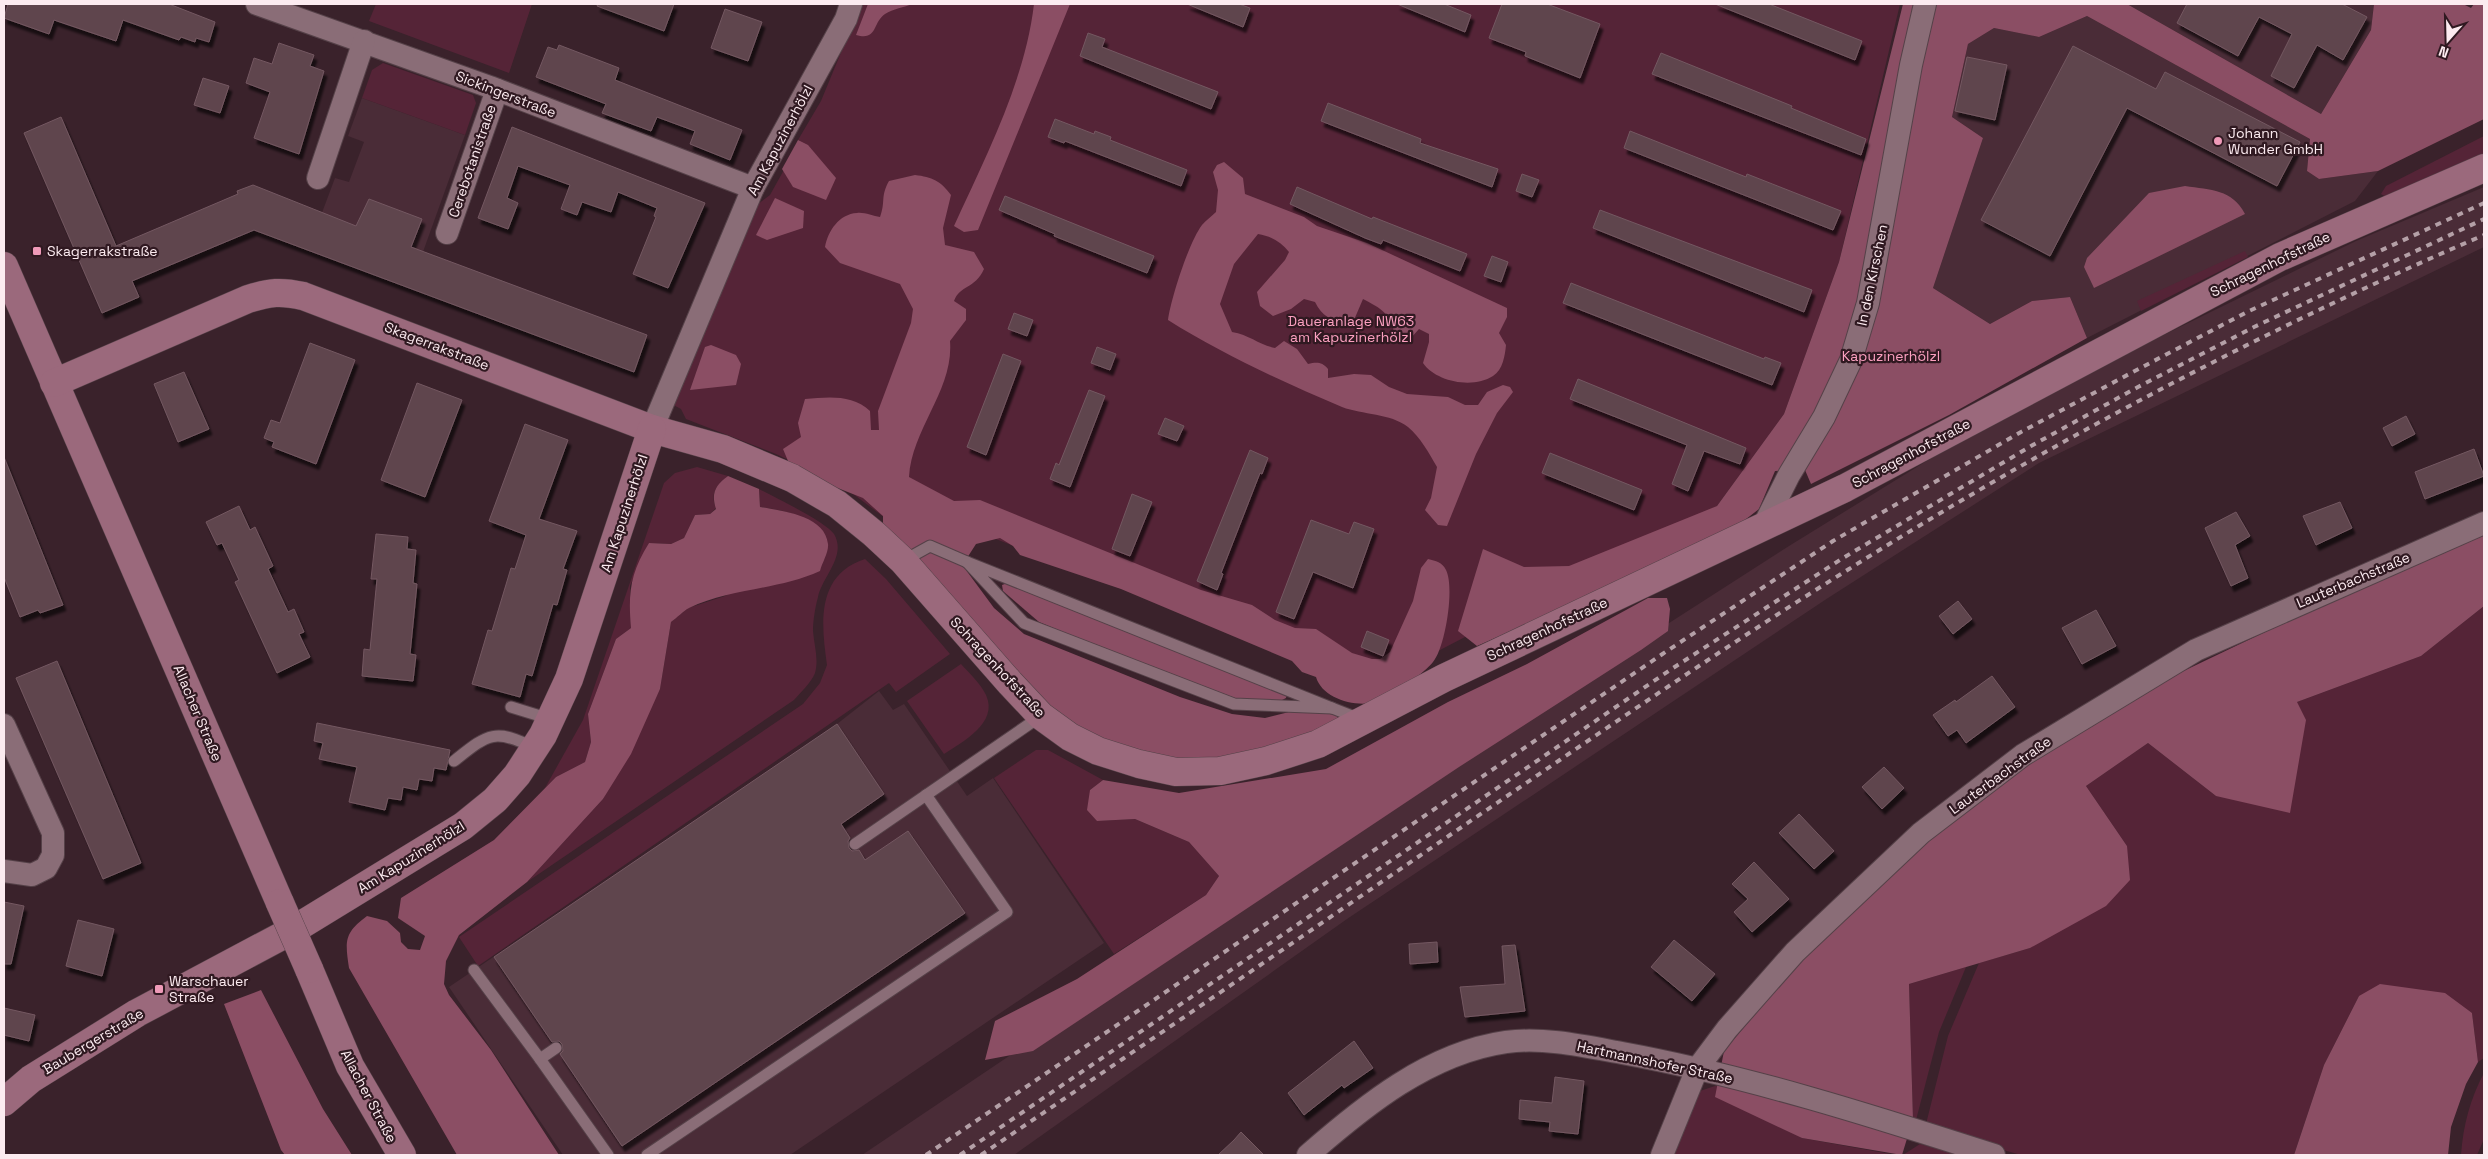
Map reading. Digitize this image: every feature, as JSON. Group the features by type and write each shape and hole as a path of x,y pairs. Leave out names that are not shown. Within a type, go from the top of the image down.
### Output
{"street":[{"name":"Sickingerstraße","path":"257,4 497,90 753,188"},
{"name":"Am Kapuzinerhölzl","path":"293,930 463,826 495,800 517,776 534,749 551,719 569,679 652,429 753,188 846,19 851,4"},
{"name":"In den Kirschen","path":"1763,527 1789,475 1824,417 1851,360 1868,303 1911,65 1925,4"},
{"path":"318,178 364,41"},
{"name":"Cerebotanistraße","path":"447,233 497,90"},
{"name":"Schragenhofstraße","path":"652,429 723,449 792,478 837,504 874,534 903,562 1042,716 1070,737 1098,751 1139,764 1176,772 1220,771 1266,761 1318,744 1444,678 1845,488 2280,257 2484,168"},
{"name":"Allacher Straße","path":"4,266 350,1066 402,1155"},
{"name":"Skagerrakstraße","path":"54,383 248,299 268,293 284,291 303,296 410,335 652,429"},
{"name":"Lauterbachstraße","path":"1662,1155 1697,1068 1727,1029 1795,952 1921,834 2023,755 2196,650 2484,523"},
{"path":"4,725 53,833 53,854 46,868 32,875 4,871"},
{"name":"Baubergerstraße","path":"4,1102 31,1079 137,1013 293,930"},
{"name":"Hartmannshofer Straße","path":"1308,1155 1356,1113 1412,1077 1453,1056 1506,1042 1562,1042 1697,1068 1919,1131 1994,1155"}],"lane":[{"path":"903,562 930,546 1363,720"},
{"path":"967,562 1024,623 1234,704 1332,708"},
{"path":"511,706 551,719"},
{"path":"855,844 1042,716"},
{"path":"454,761 480,741 496,735 514,738 534,749"},
{"path":"647,1155 1007,912 926,795"},
{"path":"474,970 608,1155"},
{"path":"540,1059 556,1048"}],"shaded area":[{"path":"2127,4 2374,4 2371,30 2321,114"},
{"path":"2087,16 2310,139 2307,171 2319,179 2378,171 2355,201 2087,338 2070,297 2032,301 1990,324 1933,288 1983,138 1952,117 1968,44 1994,28 2039,37"},
{"path":"362,98 465,135 410,288 308,250 335,178 349,182 364,142 348,136"},
{"path":"2484,187 2484,247 2039,463 1828,598 1347,919 1014,1155 862,1155 1297,862 1789,546 2006,412 2356,241"},
{"path":"879,691 893,710 904,704 967,796 993,778 1104,943 790,1155 563,1155 449,987 837,724"}],"green space":[{"path":"376,4 532,4 509,73 369,21"},
{"name":"Daueranlage NW63 am Kapuzinerhölzl","path":"861,4 1900,4 1839,262 1784,414 1717,506 1369,687 905,503 885,518 840,484 776,454 686,419 681,409 666,401 754,207 770,195 800,141 798,140 821,101"},
{"path":"868,4 913,4 885,14 868,36 856,35"},
{"path":"1034,4 1070,4 978,230 964,232 954,226 1003,118 1022,61"},
{"name":"Kapuzinerhölzl","path":"1903,4 2127,4 2321,114 2371,30 2374,4 2463,4 2471,8 2474,4 2484,4 2484,119 2378,171 2319,179 2307,171 2310,139 2087,16 2039,37 1994,28 1968,44 1952,117 1983,138 1933,288 1990,324 2032,301 2070,297 2087,338 1949,415 1811,484 1805,470 1775,471 1759,509 1732,530 1634,577 1477,646 1458,631 1483,549 1524,567 1569,566 1717,506 1784,414 1839,262"},
{"path":"383,63 473,95 476,103 465,135 362,98 372,70"},
{"path":"2484,136 2484,154 2386,197 2381,194 2386,186"},
{"path":"798,140 808,145 836,178 826,200 793,187 782,169"},
{"path":"1224,162 1243,178 1245,194 1304,217 1317,226 1367,243 1507,308 1507,317 1499,333 1506,345 1504,358 1499,370 1485,380 1465,383 1455,382 1437,375 1423,363 1429,342 1429,334 1419,329 1410,339 1395,335 1391,322 1384,312 1363,299 1354,320 1341,321 1326,316 1315,302 1304,299 1291,309 1273,316 1260,306 1257,292 1285,260 1289,252 1279,242 1267,236 1258,234 1234,264 1220,304 1232,332 1275,348 1284,341 1297,349 1308,364 1319,363 1324,365 1328,369 1328,378 1354,374 1371,375 1389,387 1407,394 1448,397 1465,405 1478,405 1487,392 1503,385 1510,387 1513,392 1497,413 1476,454 1447,526 1438,525 1425,510 1431,498 1437,467 1420,440 1408,427 1393,419 1350,410 1298,388 1231,356 1168,320 1186,257 1202,225 1216,212 1218,190 1213,172 1217,165"},
{"path":"915,175 936,180 951,195 943,228 945,245 974,252 984,269 976,280 960,292 954,301 966,309 966,320 950,341 950,359 946,376 917,442 909,477 954,501 980,500 1201,590 1252,605 1275,620 1295,628 1316,629 1352,653 1372,659 1380,659 1390,652 1413,601 1421,568 1428,559 1436,561 1443,565 1449,579 1449,603 1441,644 1437,655 1429,667 1385,699 1366,704 1345,701 1327,692 1320,685 1316,677 1302,672 1292,661 1121,589 1020,555 1013,546 1000,538 976,544 967,558 966,570 994,608 1024,634 1180,697 1232,714 1265,718 1289,712 1318,697 1340,709 1337,720 1302,737 1229,761 1154,758 1092,738 1056,716 883,525 883,516 863,498 797,472 788,461 783,449 801,437 798,423 805,399 848,399 870,411 871,430 879,430 878,411 911,323 913,309 900,284 840,263 825,247 835,224 845,216 857,213 880,217 889,181"},
{"path":"2185,186 2212,190 2227,195 2240,206 2245,214 2094,288 2084,267 2087,258 2149,193"},
{"path":"775,198 804,211 803,228 767,240 756,235"},
{"path":"2245,251 2248,257 2141,311 2137,301"},
{"path":"711,345 736,355 741,364 736,385 690,390 705,347"},
{"path":"697,467 728,476 715,490 714,503 716,508 710,514 695,515 684,538 671,544 649,543 630,586 631,628 616,639 588,714 591,742 585,762 556,777 545,788 583,720 664,483 675,473"},
{"path":"728,476 759,489 760,507 801,516 819,527 825,534 828,544 820,571 788,582 705,601 687,609 671,622 660,689 631,754 603,799 527,882 459,935 446,961 444,984 449,995 491,1050 559,1155 457,1155 349,968 348,938 359,922 367,916 387,921 400,933 401,942 408,949 420,950 425,936 398,918 401,898 494,840 556,777 585,762 591,742 588,714 616,639 631,628 630,594 634,574 643,554 649,543 671,544 684,538 695,515 710,514 716,509 715,490"},
{"path":"759,489 821,523 834,534 837,542 836,558 820,589 815,610 813,631 817,662 813,677 794,700 527,882 603,799 660,689 671,622 688,608 725,596 824,534 817,527 795,514 760,507"},
{"path":"2484,534 2484,606 2421,656 2297,702 2306,720 2290,813 2216,796 2148,743 2086,786 2127,846 2130,880 2106,906 2030,948 1909,984 1913,1119 1902,1155 1802,1138 1715,1097 1724,1051 1801,960 1928,841 2029,762 2146,689 2342,595"},
{"path":"865,559 886,579 950,654 896,692 889,683 478,966 459,937 803,704 820,683 827,665 823,617 825,602 830,588 838,576 849,566"},
{"path":"1010,582 1287,694 1286,698 1276,703 1240,700 1113,653 1039,622 1003,591 1002,585"},
{"path":"1648,598 1667,598 1670,609 1668,631 1641,650 1459,767 1033,1051 985,1060 995,1021 1077,979 1206,895 1219,876 1189,842 1135,819 1097,821 1087,810 1090,790 1103,780 1179,793 1326,769 1448,702 1527,664"},
{"path":"2484,606 2484,1058 2478,1062 2472,1013 2359,996 2324,1065 2294,1155 2021,1155 1925,1128 1948,1036 1979,963 2030,948 2127,846 2086,786 2148,743 2216,796 2297,702 2421,656"},
{"path":"961,664 984,691 989,705 983,723 977,730 944,754 907,701"},
{"path":"1036,750 1048,750 1103,780 1090,790 1097,821 1135,819 1189,842 1219,876 1206,895 1114,954 994,778"},
{"path":"1966,967 1939,1032 1916,1120 1913,1119 1909,984"},
{"path":"2380,984 2445,993 2472,1013 2478,1062 2466,1084 2451,1127 2448,1155 2294,1155 2324,1065 2359,996"},
{"path":"261,990 323,1109 352,1155 285,1155 281,1150 224,1004"},
{"path":"2484,1073 2484,1139 2477,1155 2461,1155 2468,1113"},
{"path":"1718,1085 1802,1138 1896,1155 1671,1155 1700,1091"},
{"path":"1920,1144 1961,1155 1903,1155"}],"building":[{"path":"8,4 169,4 215,22 209,42 196,38 195,42 181,37 179,40 123,20 116,41 54,20 49,34 4,18"},
{"path":"598,4 674,4 664,31 597,6"},
{"path":"1187,4 1239,4 1250,8 1243,27"},
{"path":"1397,4 1444,4 1471,15 1465,32"},
{"path":"1502,4 1547,4 1600,24 1580,78 1525,56 1526,52 1489,38"},
{"path":"1715,4 1769,4 1862,41 1855,60"},
{"path":"2187,4 2342,4 2367,17 2343,60 2317,45 2294,88 2271,76 2292,34 2259,17 2238,56 2177,23"},
{"path":"725,9 762,22 748,61 711,48"},
{"path":"1088,33 1105,39 1102,47 1218,92 1211,109 1080,56"},
{"path":"279,43 314,55 310,66 324,71 299,154 254,138 270,92 246,83 254,58 272,64"},
{"path":"559,45 619,68 615,80 742,130 730,160 690,144 695,131 657,117 651,131 602,113 606,104 536,77 548,47 557,50"},
{"path":"2073,46 2156,89 2165,72 2300,142 2277,186 2127,108 2050,256 1981,220"},
{"path":"1661,53 1792,106 1791,108 1866,139 1861,155 1652,74"},
{"path":"1967,57 2007,65 1995,120 1955,111"},
{"path":"203,78 229,86 220,113 194,105"},
{"path":"1328,103 1421,139 1420,143 1498,169 1492,187 1321,121"},
{"path":"61,117 116,246 238,194 237,191 253,185 356,226 369,199 422,219 411,247 647,335 634,372 254,230 132,281 139,297 102,313 24,133"},
{"path":"1055,119 1094,134 1095,131 1111,137 1110,140 1187,170 1181,186 1065,141 1064,143 1048,137"},
{"path":"512,127 705,203 668,288 633,274 656,217 654,216 657,208 618,192 611,212 582,202 577,215 561,209 570,185 518,166 507,198 518,203 508,229 478,218"},
{"path":"1630,131 1746,177 1747,174 1841,211 1833,230 1624,148"},
{"path":"1522,174 1539,180 1532,197 1516,191"},
{"path":"1297,187 1372,219 1373,217 1467,254 1460,271 1383,240 1381,244 1365,238 1290,204"},
{"path":"1005,196 1154,256 1147,273 1054,236 1055,234 999,210"},
{"path":"1600,210 1812,290 1804,312 1593,228"},
{"path":"1492,256 1508,262 1501,282 1484,276"},
{"path":"1571,283 1764,359 1765,357 1781,363 1772,385 1563,303"},
{"path":"1014,313 1033,320 1027,336 1008,329"},
{"path":"310,343 355,360 316,464 272,447 274,442 264,438 271,420 280,423"},
{"path":"1097,347 1116,354 1110,370 1091,363"},
{"path":"1003,354 1021,361 986,455 967,447"},
{"path":"184,372 209,429 178,442 154,384"},
{"path":"1578,379 1746,448 1740,464 1704,451 1688,491 1672,484 1687,445 1570,399"},
{"path":"417,383 462,400 425,497 381,480"},
{"path":"1089,390 1105,396 1070,487 1050,479 1056,463 1059,465"},
{"path":"2406,416 2415,434 2392,446 2383,428"},
{"path":"1165,418 1184,426 1177,441 1158,434"},
{"path":"525,424 568,440 539,519 577,531 563,569 567,570 557,605 553,604 532,676 526,674 520,697 472,684 488,630 492,631 511,568 515,569 526,535 489,521"},
{"path":"2474,449 2484,476 2425,499 2415,472"},
{"path":"1250,450 1268,458 1262,474 1260,473 1221,573 1223,574 1217,590 1197,581"},
{"path":"1550,453 1642,490 1634,510 1542,473"},
{"path":"4,457 63,605 40,613 38,610 20,617 4,577"},
{"path":"1132,494 1152,502 1130,556 1112,549"},
{"path":"2340,502 2352,528 2316,545 2303,516"},
{"path":"239,506 250,530 255,527 273,566 268,569 288,612 294,609 304,632 299,634 310,657 277,673 235,582 239,580 222,543 217,545 206,522"},
{"path":"2236,512 2250,536 2235,545 2248,578 2231,586 2205,528"},
{"path":"1311,520 1349,534 1354,522 1374,529 1353,588 1313,572 1294,619 1276,612"},
{"path":"376,534 408,537 407,549 416,550 413,583 417,584 410,654 416,655 413,681 362,676 364,649 370,650 377,579 371,579"},
{"path":"1958,601 1972,619 1953,634 1939,616"},
{"path":"2096,610 2116,646 2082,664 2062,628"},
{"path":"1367,631 1389,640 1383,656 1361,647"},
{"path":"57,661 141,863 103,879 16,678"},
{"path":"1992,676 2015,707 1966,743 1957,730 1948,736 1933,715 1955,700 1956,702"},
{"path":"317,723 450,750 446,770 434,768 432,781 419,779 417,790 403,787 401,800 388,798 385,810 349,802 357,767 319,759 323,743 314,741"},
{"path":"837,724 884,794 841,824 850,838 848,841 849,848 852,851 859,850 865,860 908,831 965,913 622,1146 560,1054 563,1051 562,1044 559,1041 552,1042 494,957"},
{"path":"1884,767 1904,788 1882,809 1862,787"},
{"path":"1799,814 1834,851 1814,869 1779,833"},
{"path":"1754,862 1789,899 1752,932 1734,912 1748,899 1732,884"},
{"path":"4,902 24,906 11,964 4,964"},
{"path":"78,920 114,929 102,976 66,966"},
{"path":"1674,940 1715,974 1692,1001 1651,967"},
{"path":"1437,942 1438,962 1410,964 1409,944"},
{"path":"1515,945 1525,1011 1465,1017 1460,987 1505,984 1502,946"},
{"path":"4,1008 35,1015 29,1041 4,1035"},
{"path":"1354,1041 1373,1068 1344,1088 1342,1085 1304,1115 1288,1093"},
{"path":"1555,1077 1584,1081 1578,1134 1549,1131 1550,1122 1519,1119 1520,1100 1552,1103"},
{"path":"1241,1132 1264,1155 1218,1155 1234,1140"}],"railway":[{"path":"926,1155 1661,655 1833,541 2021,432 2247,312 2484,203"},
{"path":"960,1155 1670,670 1843,558 2031,446 2138,387 2254,327 2484,219"},
{"path":"981,1155 1648,700 1798,601 1925,522 2081,432 2160,390 2321,309 2484,235"}],"place":[{"name":"Johann Wunder GmbH","path":"2218,141"},
{"name":"Skagerrakstraße","path":"37,251"},
{"name":"Warschauer Straße","path":"159,989"}]}
